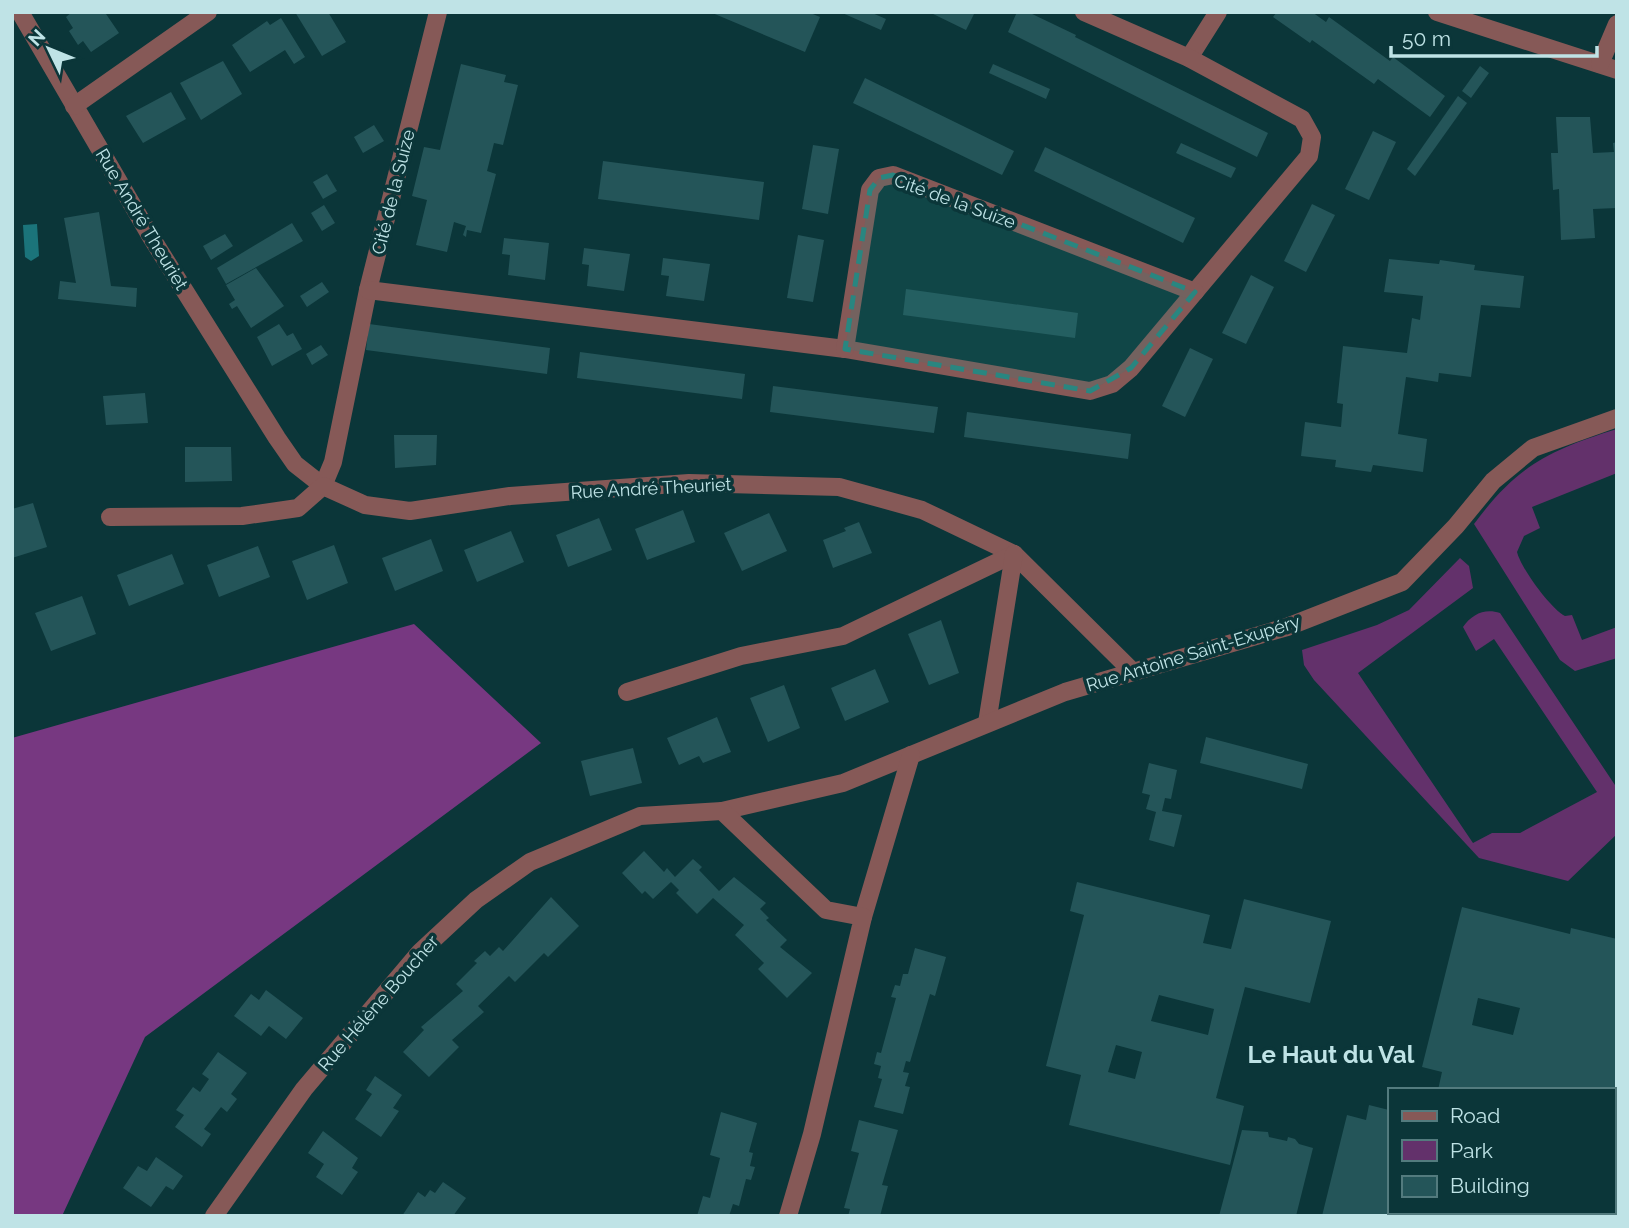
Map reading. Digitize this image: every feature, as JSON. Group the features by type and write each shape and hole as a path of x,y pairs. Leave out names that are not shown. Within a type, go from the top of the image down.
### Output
{"street":[{"name":"Rue André Theuriet","path":"20,12 151,237 277,438 295,464 323,486 365,505 410,511 510,496 689,483 839,487 922,510 1014,554 1130,670"},
{"path":"74,106 208,12"},
{"name":"Cité de la Suize","path":"323,486 332,462 368,290 438,12"},
{"path":"368,290 845,349 1090,391 1112,384 1131,368 1309,156 1312,137 1302,119 1189,58 1084,12"},
{"path":"1189,58 1218,12"},
{"path":"1437,12 1608,67 1617,24"},
{"name":"Cité de la Suize","path":"845,349 870,190 879,178 893,175 1195,292"},
{"name":"Rue Antoine Saint-Exupéry","path":"722,811 843,783 1065,692 1130,670 1287,627 1402,582 1456,527 1493,481 1534,448 1617,418"},
{"path":"110,517 253,514 298,508 323,486"},
{"path":"627,692 741,656 843,636 1014,554"},
{"path":"987,723 1014,554"},
{"path":"788,1216 812,1134 863,917 911,755"},
{"path":"722,811 826,910 863,917"},
{"name":"Rue Hélène Boucher","path":"214,1216 304,1088 420,952 476,900 530,862 640,816 722,811"}],"highlighted area":[{"path":"893,175 1195,292 1131,368 1090,391 845,349 870,190 879,178"}],"green space":[{"path":"1617,429 1617,473 1532,507 1540,528 1524,536 1517,552 1524,568 1544,596 1559,612 1565,616 1572,615 1582,640 1617,627 1617,658 1575,671 1560,660 1474,524 1505,488 1536,463 1572,445"},
{"path":"1460,558 1469,566 1473,588 1358,673 1473,843 1492,833 1520,833 1597,792 1494,639 1476,651 1463,627 1479,613 1500,613 1617,788 1617,834 1568,881 1479,858 1314,680 1304,665 1302,650 1377,625 1409,610"}],"shaded area":[{"path":"414,624 541,743 145,1037 62,1216 12,1216 12,738"}],"water":[{"path":"37,224 39,256 31,261 25,257 23,225"}],"building":[{"path":"72,12 109,12 106,14 119,33 91,52 83,41 78,45 69,31 73,28 66,17"},
{"path":"295,12 328,12 346,42 322,56"},
{"path":"710,12 808,12 820,17 805,52"},
{"path":"840,12 870,12 886,19 881,30"},
{"path":"929,12 975,12 966,30"},
{"path":"1017,12 1028,12 1076,35 1075,37 1268,133 1257,157 1008,32"},
{"path":"1277,12 1312,12 1326,22 1329,17 1390,61 1393,57 1445,96 1430,117 1378,79 1374,84 1312,40 1310,43 1273,17"},
{"path":"281,18 305,57 294,64 285,50 250,72 232,45 267,21 270,25"},
{"path":"223,61 242,94 201,120 180,83"},
{"path":"461,64 506,75 504,82 518,85 503,145 494,143 487,171 496,174 481,233 467,230 466,237 463,235 466,226 454,222 447,252 416,245 427,200 412,196 424,147 440,150"},
{"path":"993,64 1050,89 1046,99 989,73"},
{"path":"1480,66 1489,73 1471,98 1462,91"},
{"path":"865,78 1014,151 1002,175 853,103"},
{"path":"171,92 186,119 143,143 126,116"},
{"path":"1458,96 1467,103 1415,176 1407,169"},
{"path":"1556,117 1590,117 1593,153 1614,152 1613,143 1617,142 1617,208 1593,209 1595,238 1561,240 1559,189 1553,190 1551,153 1558,153"},
{"path":"374,125 384,141 363,153 354,137"},
{"path":"1373,131 1396,142 1369,200 1345,189"},
{"path":"1181,143 1236,168 1231,178 1176,153"},
{"path":"813,145 839,149 828,214 802,209"},
{"path":"1045,147 1195,218 1183,243 1034,171"},
{"path":"603,161 764,182 759,220 598,199"},
{"path":"327,174 337,191 323,199 313,182"},
{"path":"1312,204 1335,215 1306,272 1284,261"},
{"path":"324,205 335,223 322,231 311,213"},
{"path":"99,212 111,286 137,288 136,307 58,299 60,281 76,283 64,218"},
{"path":"292,223 303,241 226,284 217,268"},
{"path":"225,234 233,246 211,260 203,246"},
{"path":"798,235 824,240 813,302 787,298"},
{"path":"504,238 549,243 545,280 508,275 510,255 502,254"},
{"path":"584,248 630,254 624,291 587,286 589,265 582,264"},
{"path":"663,258 710,264 704,301 666,296 669,276 661,275"},
{"path":"1389,259 1439,264 1440,260 1475,265 1474,270 1524,276 1520,308 1481,305 1471,377 1439,373 1438,382 1406,377 1398,434 1427,439 1423,472 1373,465 1371,472 1335,467 1336,460 1301,456 1305,422 1341,427 1343,404 1337,403 1343,346 1407,353 1412,318 1420,320 1423,296 1384,292"},
{"path":"256,268 284,306 251,328 237,306 232,309 229,304 235,300 226,285"},
{"path":"1251,275 1274,287 1246,344 1222,333"},
{"path":"322,282 329,292 307,307 300,296"},
{"path":"906,289 1078,313 1075,338 903,315"},
{"path":"279,324 287,336 293,333 302,349 272,366 257,337"},
{"path":"369,324 550,348 547,374 366,350"},
{"path":"321,345 328,355 312,365 306,354"},
{"path":"1190,348 1213,359 1185,417 1162,406"},
{"path":"580,352 745,374 742,399 577,378"},
{"path":"773,386 938,407 934,433 770,412"},
{"path":"145,393 148,423 106,425 103,396"},
{"path":"967,412 1131,434 1128,459 964,437"},
{"path":"394,435 437,435 436,465 395,468"},
{"path":"185,447 231,447 232,481 185,482"},
{"path":"33,503 47,547 12,558 12,509"},
{"path":"683,510 695,542 647,560 635,529"},
{"path":"769,513 787,551 742,571 724,533"},
{"path":"599,518 612,550 568,567 556,535"},
{"path":"859,522 872,553 833,568 823,540 846,531 844,528"},
{"path":"511,531 524,562 477,582 464,550"},
{"path":"431,539 443,571 395,591 382,558"},
{"path":"334,545 348,583 307,600 292,561"},
{"path":"258,546 270,577 219,597 207,565"},
{"path":"172,554 184,584 129,606 117,575"},
{"path":"82,596 96,634 51,651 35,613"},
{"path":"941,620 959,673 929,685 908,634"},
{"path":"875,669 889,702 845,721 831,688"},
{"path":"784,685 800,728 768,742 750,698"},
{"path":"717,717 731,752 703,763 699,756 679,765 667,738"},
{"path":"1206,737 1308,764 1302,789 1200,763"},
{"path":"633,748 642,783 590,796 581,761"},
{"path":"1149,763 1177,770 1171,799 1165,798 1162,811 1182,815 1174,847 1149,840 1156,812 1146,809 1150,795 1142,793"},
{"path":"644,851 664,872 667,868 675,877 693,859 702,867 699,870 719,891 734,877 766,903 760,909 769,918 766,920 787,940 780,947 812,973 787,998 758,969 764,963 735,935 744,925 713,898 697,914 676,893 679,890 671,882 653,899 645,891 642,894 622,873"},
{"path":"1077,882 1210,915 1203,943 1231,949 1244,899 1331,921 1310,1003 1245,987 1216,1098 1244,1106 1230,1165 1069,1125 1081,1075 1046,1066 1084,915 1070,911","holes":["1159,995 1214,1009 1208,1035 1151,1021","1116,1045 1142,1052 1135,1079 1108,1072"]},
{"path":"551,897 579,926 548,957 544,953 515,982 509,976 478,1006 484,1012 452,1040 459,1047 429,1077 403,1052 424,1030 421,1027 463,991 456,984 477,963 474,961 485,951 490,956 499,947 503,951"},
{"path":"1462,907 1570,934 1571,928 1617,939 1617,1156 1615,1088 1438,1088 1442,1072 1422,1067","holes":["1478,998 1520,1008 1513,1035 1472,1025"]},
{"path":"915,948 946,957 935,996 930,994 910,1062 906,1061 903,1072 909,1073 905,1086 910,1087 903,1114 874,1107 882,1079 878,1078 881,1066 874,1064 877,1052 881,1053 896,998 891,997 895,985 900,986 903,974 908,974"},
{"path":"266,990 303,1018 286,1039 269,1026 261,1036 234,1016 251,994 259,1000"},
{"path":"218,1052 247,1073 231,1094 237,1099 227,1112 221,1107 204,1129 211,1134 202,1147 175,1127 184,1115 176,1110 193,1087 200,1092 209,1079 202,1074"},
{"path":"375,1076 402,1095 393,1108 399,1111 381,1137 355,1119 372,1094 366,1090"},
{"path":"1369,1105 1388,1110 1388,1214 1438,1216 1322,1216 1347,1115 1366,1120"},
{"path":"721,1112 757,1123 749,1152 753,1153 750,1166 755,1167 751,1180 746,1179 739,1206 733,1204 729,1216 697,1216 703,1196 710,1198 720,1158 710,1155"},
{"path":"859,1120 898,1130 882,1185 888,1186 880,1216 848,1216 850,1209 844,1208 859,1153 851,1151"},
{"path":"1242,1130 1268,1132 1269,1137 1287,1141 1288,1137 1313,1148 1296,1216 1219,1216"},
{"path":"323,1131 358,1158 352,1168 358,1172 342,1195 316,1177 324,1164 308,1153"},
{"path":"156,1157 183,1176 173,1190 166,1186 151,1207 123,1188 138,1166 147,1171"},
{"path":"443,1182 466,1198 453,1216 402,1216 418,1192 425,1197 430,1190 435,1193"},
{"path":"1617,1184 1617,1216 1467,1216 1615,1214"}],"district":[{"name":"Le Haut du Val","path":"1331,1054"}]}
